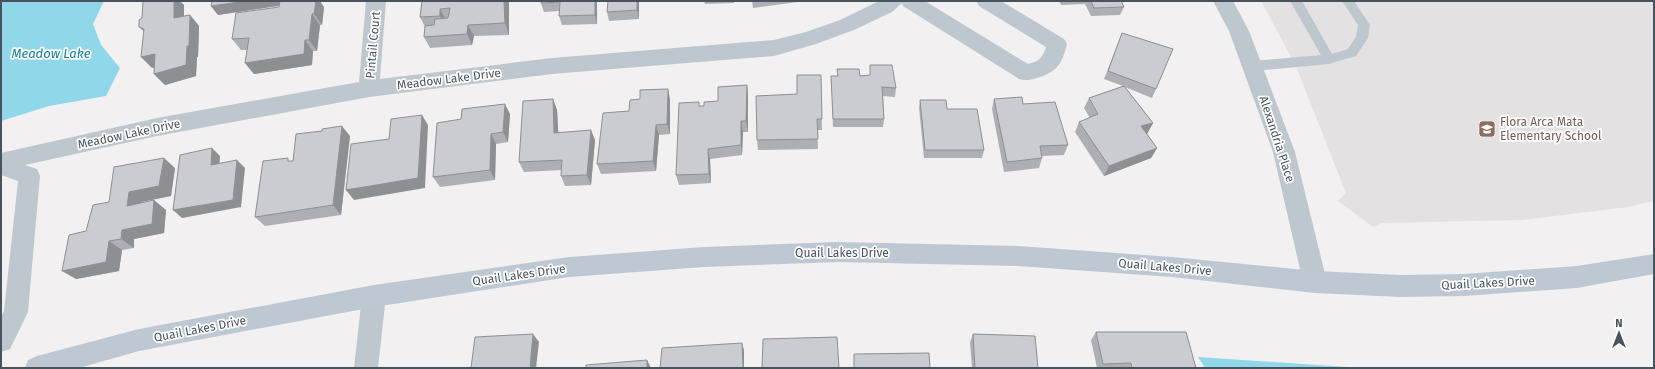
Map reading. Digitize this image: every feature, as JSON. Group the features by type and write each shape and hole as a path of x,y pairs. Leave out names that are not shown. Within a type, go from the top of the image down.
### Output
{"main road":[{"name":"Quail Lakes Drive","path":"37,368 140,340 374,296 569,267 704,256 838,252 1018,256 1172,267 1315,282 1401,286 1464,285 1577,277 1654,264"}],"street":[{"name":"Pintail Court","path":"369,89 376,1"},
{"name":"Meadow Lake Drive","path":"1,162 157,127 369,89 552,66 774,48 847,25 885,7 893,1"},
{"path":"910,1 1026,73 1041,70 1049,65 1054,59 1057,44 986,1"},
{"name":"Alexandria Place","path":"1223,1 1239,30 1284,152 1315,282"},
{"path":"1,166 29,176 16,312 1,341"},
{"path":"366,368 374,296"}],"lane":[{"path":"1296,1 1329,59"},
{"path":"1253,66 1329,59 1352,53 1362,38 1364,25 1348,1"}],"shaded area":[{"name":"Flora Arca Mata Elementary School","path":"1261,1 1654,1 1654,201 1628,207 1522,220 1382,223 1373,227 1338,201 1346,193 1295,64"}],"water":[{"name":"Meadow Lake","path":"1,1 104,1 93,24 101,45 120,68 106,96 49,106 1,121"},
{"path":"1198,357 1362,368 1205,368"}],"building":[{"path":"143,1 174,1 174,18 190,15 189,46 187,46 186,65 154,74 155,54 141,57 144,29 139,27 139,20 142,18"},
{"path":"212,1 246,1 211,6"},
{"path":"280,1 316,1 314,14 312,14 309,40 305,40 304,54 245,63 249,38 232,39 236,13 279,7"},
{"path":"422,1 504,1 505,23 468,25 467,34 424,37 425,26 434,25 435,19 448,18 450,8 440,9 440,16 420,17"},
{"path":"541,1 595,1 595,15 559,16 560,2 541,3"},
{"path":"608,1 637,1 637,10 607,12"},
{"path":"1091,1 1121,1 1124,7 1094,8"},
{"path":"1122,33 1173,49 1156,89 1108,71"},
{"path":"870,65 892,65 896,88 882,87 884,119 833,119 831,76 838,76 837,69 859,69 860,76 870,75"},
{"path":"797,75 821,75 822,119 817,119 818,139 757,140 756,96 797,94"},
{"path":"747,85 746,121 741,121 741,145 708,149 709,174 676,175 679,103 699,102 699,106 704,106 704,102 718,101 718,87"},
{"path":"1124,86 1153,123 1141,126 1157,148 1109,166 1079,122 1098,114 1089,98"},
{"path":"668,89 667,124 656,125 653,161 597,164 603,113 629,111 630,100 640,99 640,90"},
{"path":"1022,97 1023,104 1055,102 1068,145 1040,146 1042,158 1007,162 994,99"},
{"path":"553,99 554,133 591,130 587,175 561,176 562,160 519,162 523,101"},
{"path":"920,100 946,100 947,109 977,109 984,150 925,150"},
{"path":"505,104 503,132 491,134 490,170 433,177 437,123 461,119 462,109"},
{"path":"422,115 418,178 346,190 351,144 389,139 391,119"},
{"path":"342,126 333,205 255,217 263,161 288,158 288,161 293,161 296,134 322,131 322,129"},
{"path":"212,148 211,165 237,160 233,200 173,210 180,155"},
{"path":"164,158 159,186 129,192 127,206 154,200 152,224 122,230 121,239 109,241 106,262 62,271 69,235 86,231 93,205 109,202 114,167"},
{"path":"1096,332 1186,332 1196,368 1132,368 1131,363 1103,364"},
{"path":"533,334 530,368 471,368 475,337"},
{"path":"973,334 1035,336 1038,368 975,368"},
{"path":"837,337 839,368 762,368 763,339"},
{"path":"742,343 743,368 660,368 662,348"},
{"path":"929,353 930,368 854,368 854,354"},
{"path":"647,360 647,368 586,368 586,365"}],"place":[{"name":"Flora Arca Mata Elementary School","path":"1487,129"}]}
